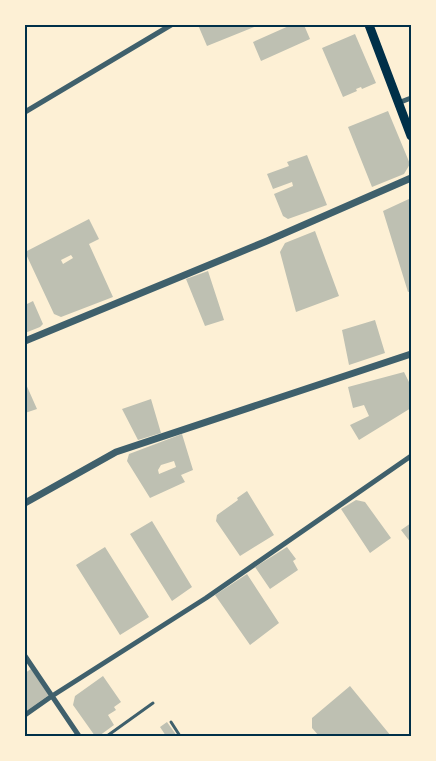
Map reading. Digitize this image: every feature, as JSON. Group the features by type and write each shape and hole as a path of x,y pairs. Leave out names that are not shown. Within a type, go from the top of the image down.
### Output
{"main road":[{"path":"368,25 411,136"}],"street":[{"path":"25,112 171,25"},
{"path":"398,103 411,98"},
{"path":"25,341 258,245 411,178"},
{"path":"25,503 116,452 411,354"},
{"path":"25,715 206,598 411,456"},
{"path":"25,656 79,736"}],"lane":[{"path":"107,736 153,703"},
{"path":"170,722 180,736"}],"building":[{"path":"198,25 259,25 207,46"},
{"path":"291,25 304,25 310,39 261,61 253,42"},
{"path":"355,34 376,83 362,89 361,87 356,89 357,91 343,97 322,48"},
{"path":"388,111 410,164 404,174 372,187 348,127"},
{"path":"307,155 327,205 288,219 283,216 274,194 293,186 292,182 273,189 267,174 289,166 287,162"},
{"path":"411,198 411,291 408,292 383,211"},
{"path":"89,219 99,239 89,244 113,297 61,317 54,314 25,252","holes":["71,255 73,258 63,264 61,260"]},
{"path":"315,231 339,296 296,312 280,252 285,243"},
{"path":"208,271 224,320 205,326 186,279"},
{"path":"33,301 43,324 25,333 25,305"},
{"path":"375,320 385,353 349,365 342,330"},
{"path":"404,372 411,386 411,408 359,440 350,425 369,416 364,405 353,408 348,387"},
{"path":"25,382 37,409 25,413"},
{"path":"151,399 161,433 138,440 122,409"},
{"path":"182,434 193,470 181,475 185,482 150,498 127,461 129,454","holes":["174,461 176,467 159,474 158,470 161,465"]},
{"path":"247,491 274,535 240,556 216,521 217,515"},
{"path":"356,500 365,502 391,538 370,553 341,509"},
{"path":"152,521 192,587 172,601 130,534"},
{"path":"411,523 411,543 401,530"},
{"path":"105,547 149,617 120,635 76,565"},
{"path":"287,547 296,559 293,561 298,570 270,589 255,567"},
{"path":"247,574 279,623 250,645 215,595"},
{"path":"31,669 49,695 25,712 25,673"},
{"path":"103,676 121,702 114,707 116,710 108,715 114,725 99,736 95,736 73,705 75,696"},
{"path":"350,686 391,736 319,736 312,728 312,718"},
{"path":"167,722 177,736 166,736 160,727"}]}
